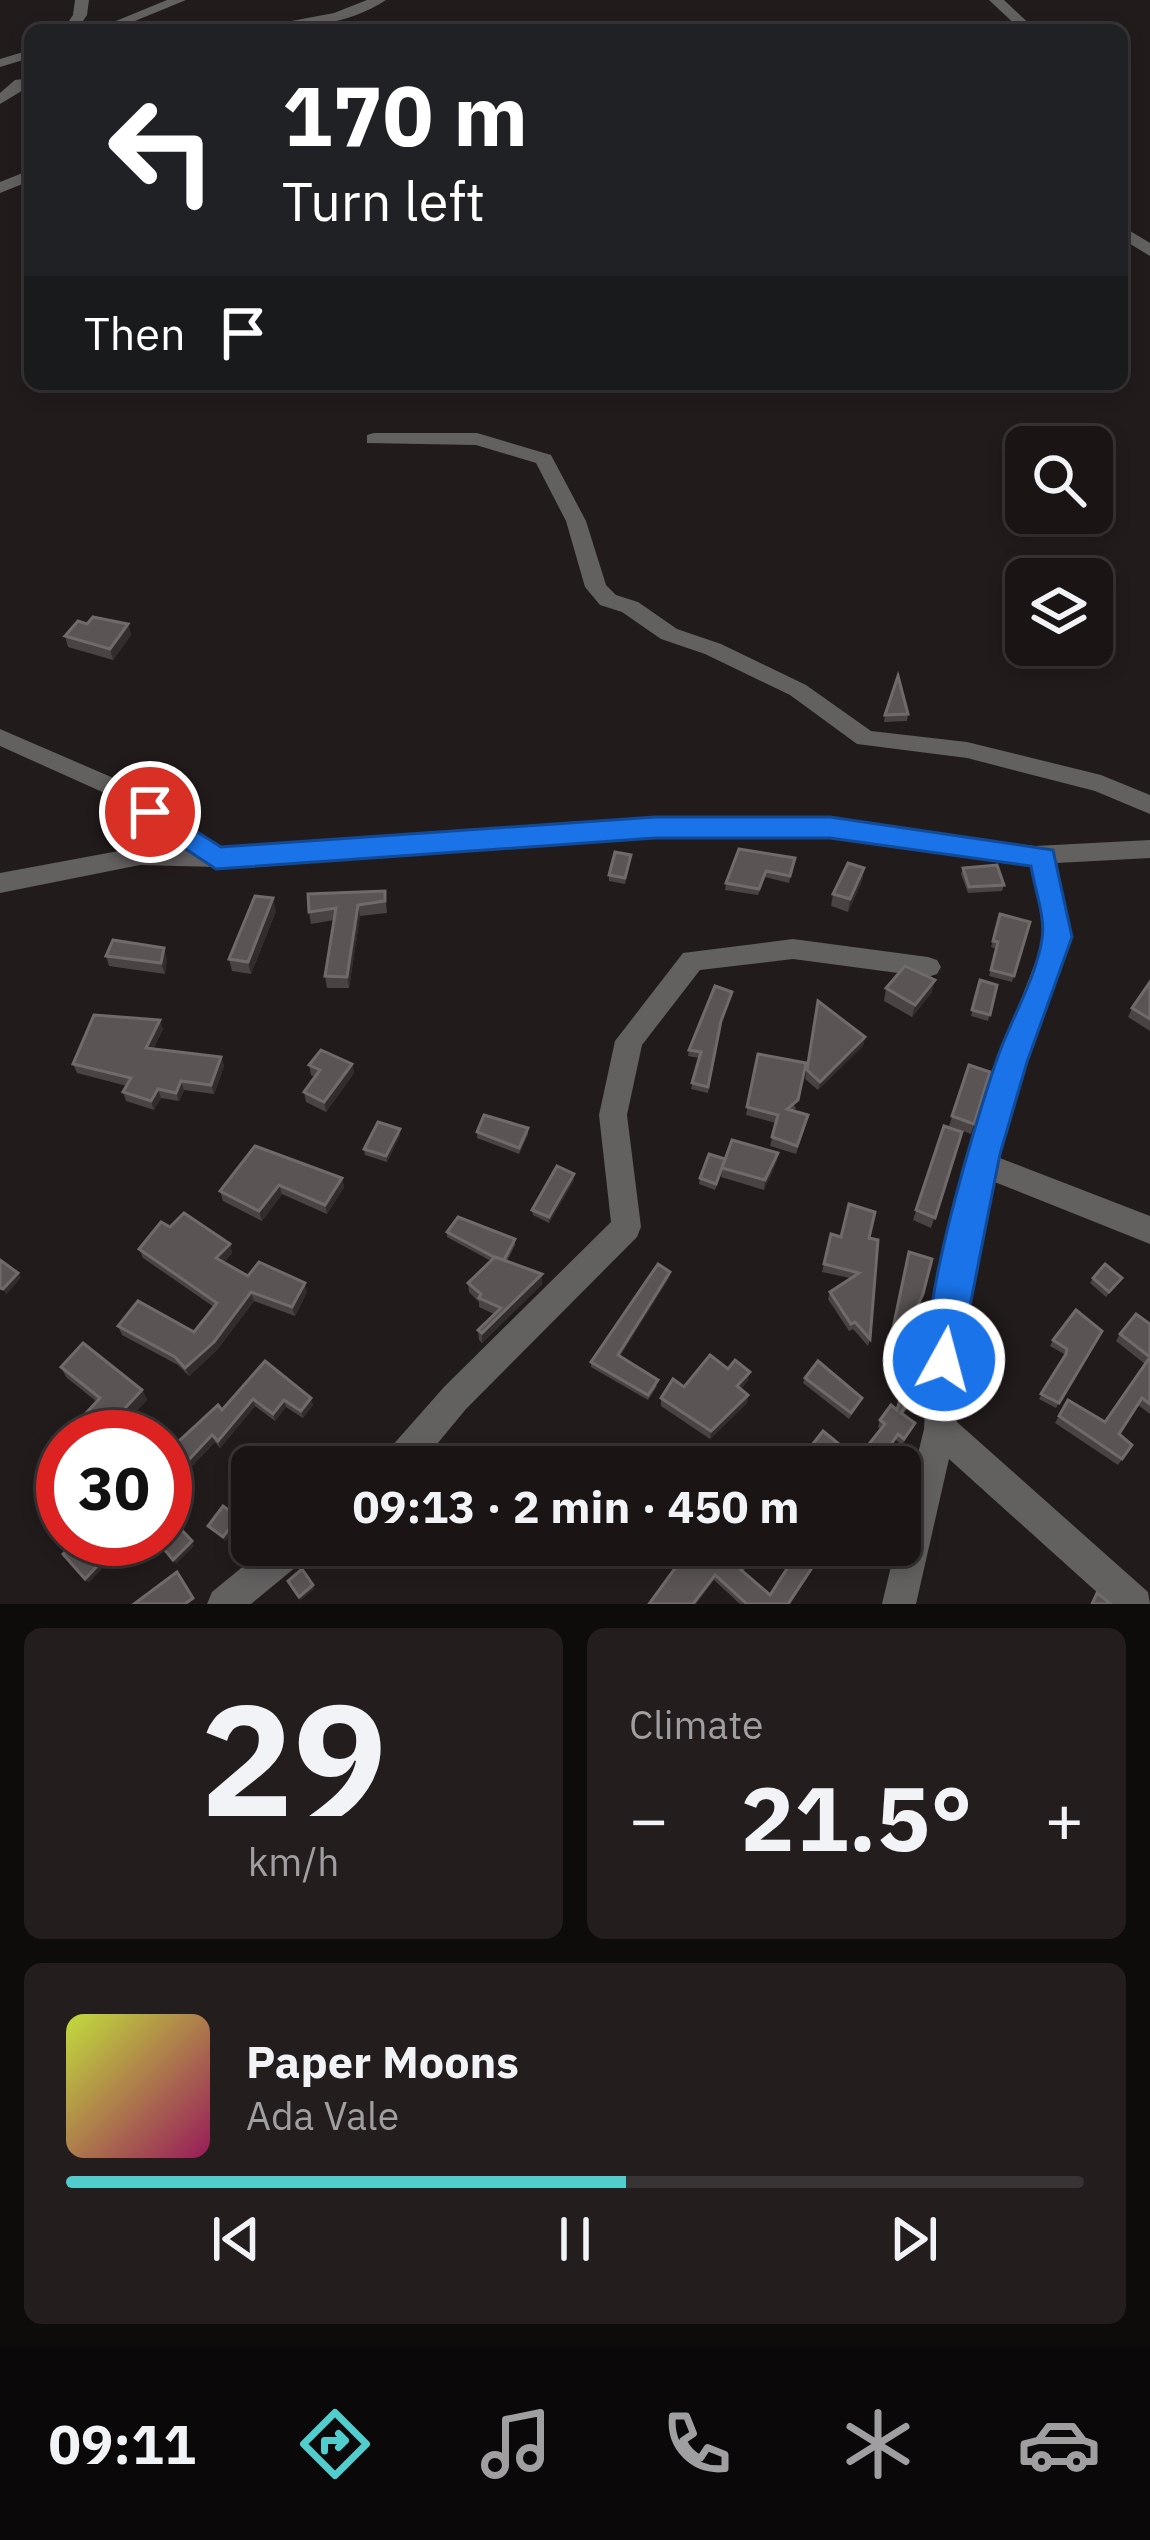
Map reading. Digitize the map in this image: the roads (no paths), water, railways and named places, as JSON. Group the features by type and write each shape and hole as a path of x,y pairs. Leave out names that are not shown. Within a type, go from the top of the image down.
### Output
{"street":[{"path":"290,24 337,17 379,0"},
{"path":"996,0 1022,24"},
{"path":"117,24 176,1"},
{"path":"0,100 24,83"},
{"path":"374,439 477,439 544,459 577,521 596,587 608,600 630,607 669,634 713,649 797,690 865,738 967,750 1101,784 1150,805"},
{"path":"0,737 117,789 216,858"},
{"path":"0,883 140,856 216,858 655,828 830,828 1043,857 1058,937 1011,1062 981,1164 945,1328 940,1429 899,1604"},
{"path":"1035,855 1150,850"},
{"path":"414,1446 455,1398 626,1226 614,1115 628,1041 692,960 793,949 928,967"},
{"path":"981,1164 1150,1230"},
{"path":"940,1429 1136,1604"},
{"path":"224,1604 270,1566"}]}
